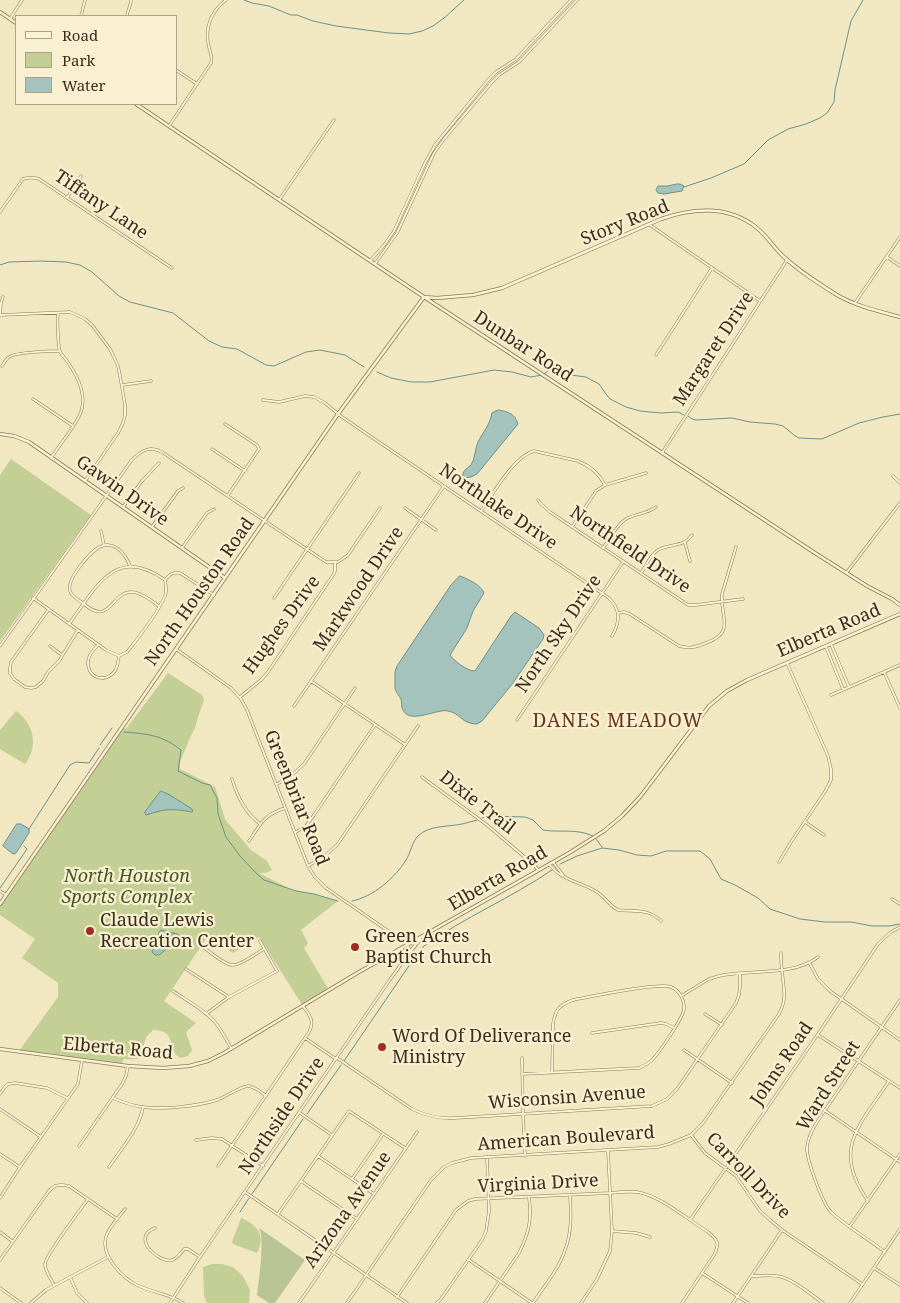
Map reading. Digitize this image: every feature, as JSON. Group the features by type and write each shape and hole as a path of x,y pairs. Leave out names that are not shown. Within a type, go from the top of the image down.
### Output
{"street":[{"path":"10,19 22,0"},
{"path":"81,15 85,0"},
{"path":"127,15 131,0"},
{"path":"169,126 212,60 207,40 210,20 216,9 226,0"},
{"path":"370,261 394,231 431,151 441,136 492,76 516,59 571,0"},
{"path":"375,264 397,233 434,153 444,139 495,78 519,62 577,0"},
{"path":"0,12 15,22"},
{"path":"178,71 197,84"},
{"name":"Dunbar Road","path":"138,105 424,297 846,573 900,605"},
{"path":"456,119 459,122"},
{"path":"279,200 334,120"},
{"path":"67,198 81,176"},
{"name":"Tiffany Lane","path":"0,212 23,179 29,177 39,179 172,268"},
{"path":"0,202 4,205"},
{"name":"Story Road","path":"424,297 437,298 473,294 502,288 628,233 672,216 696,211 719,211 731,213 757,228 787,260 837,295 854,304 900,317"},
{"path":"650,225 760,301"},
{"path":"854,304 900,237"},
{"path":"886,257 900,266"},
{"name":"Margaret Drive","path":"662,452 787,260"},
{"path":"656,355 712,268"},
{"path":"3,297 0,314 70,312 85,319 92,325 110,349 118,366 125,405 123,423 85,481"},
{"name":"North Houston Road","path":"0,904 338,414 424,297"},
{"path":"51,458 73,426 81,411 83,401 79,381 74,370 60,352 58,312"},
{"path":"2,366 8,357 14,355 51,351 60,352"},
{"path":"122,385 152,381"},
{"name":"Northlake Drive","path":"263,400 279,402 305,396 314,397 325,403 338,414 602,593 612,601 618,613"},
{"path":"33,399 73,426"},
{"path":"225,424 259,449 228,496"},
{"name":"Gawin Drive","path":"0,434 22,438 225,578"},
{"path":"0,646 131,460 138,453 147,449 157,449 326,562 335,562 343,559 380,508"},
{"path":"212,449 245,471"},
{"path":"481,511 515,464 523,455 534,450 584,463 598,474 605,485"},
{"path":"123,508 142,481 159,463"},
{"path":"274,598 359,473"},
{"path":"572,526 596,491 605,485 646,473"},
{"path":"893,476 900,483"},
{"name":"Markwood Drive","path":"294,706 444,486"},
{"path":"152,527 178,491 183,488"},
{"name":"Northfield Drive","path":"538,500 550,512 688,605 743,599"},
{"path":"846,573 900,503"},
{"path":"603,548 624,521 648,513 656,507"},
{"path":"404,508 436,530"},
{"path":"182,548 207,513 214,509"},
{"path":"101,531 104,545"},
{"path":"641,574 659,550 684,543 692,535"},
{"path":"684,543 690,561"},
{"path":"130,566 124,553 112,545 104,545 97,548 88,556 72,579 69,588 70,592 96,612 110,608 120,596 127,592 134,592 160,606"},
{"path":"612,636 617,628 618,613 630,614 679,646 695,648 712,641 724,629 722,601 736,547"},
{"name":"Hughes Drive","path":"240,697 268,672 334,575 335,562"},
{"name":"North Sky Drive","path":"517,720 623,562"},
{"path":"69,624 96,586 116,570 130,566 146,569 165,580 166,596 160,606 127,652 119,656 116,667 110,676 102,678 95,676 90,671 88,661 98,644"},
{"path":"165,580 170,574 180,573 214,595"},
{"path":"33,598 106,650 119,656"},
{"path":"49,609 14,658 10,668 10,673 14,679 24,687 36,687 43,681 48,672 59,661 78,630"},
{"name":"Elberta Road","path":"0,1049 128,1066 178,1068 208,1061 604,831 632,806 709,706 726,692 747,680 900,614"},
{"path":"831,644 849,687"},
{"path":"50,646 62,655"},
{"path":"826,647 843,690"},
{"name":"Greenbriar Road","path":"176,649 226,684 240,697 247,710 308,866 315,877 326,888 407,944"},
{"path":"779,862 831,780 828,756 787,663"},
{"path":"831,695 900,665"},
{"path":"884,672 900,708"},
{"path":"311,681 405,745"},
{"path":"277,785 304,764 355,688"},
{"path":"296,832 306,826 375,725"},
{"path":"308,866 326,855 336,845 418,726"},
{"name":"Dixie Trail","path":"422,777 487,825 538,870"},
{"path":"232,779 245,809 260,824"},
{"path":"249,841 260,824 270,814 285,808"},
{"path":"804,822 824,835"},
{"path":"553,862 562,875"},
{"path":"549,864 558,874 602,894 614,908 618,910 648,912 661,921"},
{"path":"0,891 6,895"},
{"path":"892,899 900,904"},
{"name":"Johns Road","path":"690,1220 878,944 891,932 900,928"},
{"path":"410,952 421,937"},
{"path":"206,1014 229,997 277,971 260,941"},
{"path":"407,944 410,952"},
{"path":"204,948 233,965 264,949"},
{"path":"399,949 404,952 406,959"},
{"name":"Northside Drive","path":"170,1303 410,952"},
{"name":"American Boulevard","path":"348,1303 437,1173 444,1167 461,1160 487,1157 658,1147 691,1135 703,1124 784,1005 781,953"},
{"path":"681,996 709,979 727,974 782,970 810,964 818,957"},
{"path":"810,964 821,983 900,1040"},
{"path":"186,969 229,997"},
{"name":"Wisconsin Avenue","path":"305,1038 412,1109 427,1116 448,1118 652,1106 672,1096 722,1025 739,995 740,974"},
{"path":"522,1074 552,1073 639,1068 652,1059 682,1016 684,1008 681,996 672,987 655,986 573,1000 562,1005 554,1016 552,1073"},
{"path":"173,990 206,1014 223,1034 231,1048"},
{"name":"Ward Street","path":"884,1252 829,1210 806,1150 812,1130 824,1110 900,1000"},
{"path":"218,1166 312,1026 312,1018 303,1006"},
{"path":"705,1014 722,1025"},
{"path":"592,1033 661,1023 674,1028"},
{"path":"818,1034 900,1088"},
{"path":"684,1050 732,1083"},
{"path":"522,1058 525,1156"},
{"path":"0,1198 78,1084 82,1060"},
{"path":"79,1146 113,1098 126,1076 128,1066"},
{"path":"868,1201 857,1183 851,1164 851,1144 856,1131 889,1081"},
{"path":"0,1094 8,1084 15,1083 47,1088 68,1099"},
{"path":"113,1098 143,1107 157,1108 214,1101 249,1086 266,1096"},
{"path":"109,1167 138,1123 143,1107"},
{"path":"0,1109 41,1137"},
{"path":"278,1214 350,1110 406,1149"},
{"path":"824,1110 900,1162"},
{"path":"300,1113 332,1135"},
{"name":"Arizona Avenue","path":"299,1303 417,1132"},
{"path":"352,1179 383,1134"},
{"name":"Carroll Drive","path":"691,1135 705,1153 736,1176 760,1211 782,1230 862,1284"},
{"path":"196,1140 217,1138 227,1141 263,1166"},
{"path":"581,1303 597,1279 610,1251 612,1231 608,1151"},
{"path":"0,1154 20,1167"},
{"path":"850,1226 900,1154"},
{"path":"318,1156 374,1194"},
{"path":"437,1303 469,1260 486,1231 488,1221 487,1157"},
{"path":"301,1181 356,1219"},
{"path":"0,1260 51,1187 56,1185 69,1186 117,1219"},
{"name":"Virginia Drive","path":"397,1297 456,1210 468,1201 476,1199 626,1191 650,1195 714,1237 718,1247 702,1273"},
{"path":"245,1192 407,1303"},
{"path":"469,1260 532,1303 558,1265 565,1250 570,1231 570,1194"},
{"path":"485,1303 519,1252 527,1236 531,1212 529,1197"},
{"path":"54,1285 46,1270 45,1262 88,1199"},
{"path":"125,1209 107,1233 105,1246 108,1256 119,1272 132,1282 146,1289 174,1297 183,1303"},
{"path":"155,1228 149,1230 146,1235 148,1249 152,1252 168,1260 173,1260 184,1249 188,1249 200,1257"},
{"path":"850,1303 900,1229"},
{"path":"733,1303 782,1230"},
{"path":"612,1231 636,1233 650,1237"},
{"path":"0,1232 13,1241"},
{"path":"31,1303 54,1285 108,1256"},
{"path":"874,1268 900,1285"},
{"path":"682,1303 702,1273 748,1303"},
{"path":"752,1276 776,1276 787,1279 823,1303"},
{"path":"70,1277 78,1293 87,1303"},
{"path":"0,1288 21,1303"}],"green space":[{"path":"11,459 91,515 0,641 0,475"},
{"name":"North Houston Sports Complex","path":"168,673 202,695 204,700 195,728 180,762 180,769 215,787 225,819 251,850 267,861 272,870 266,873 259,873 292,890 338,901 301,930 308,943 304,948 329,990 303,1006 259,937 233,953 208,936 164,1001 196,1023 186,1032 192,1050 188,1056 180,1058 173,1050 166,1033 153,1030 147,1036 141,1057 137,1059 124,1059 120,1065 19,1051 58,997 58,983 22,958 35,939 0,915 0,904 123,727 126,729"},
{"path":"16,711 27,722 32,736 32,750 25,764 0,749 0,730"},
{"path":"241,1218 252,1224 259,1232 261,1241 257,1253 232,1242"},
{"path":"259,1228 305,1260 275,1303 269,1303 257,1295 262,1250"},
{"path":"212,1264 233,1267 243,1276 250,1290 249,1303 207,1303 204,1296 203,1267"}],"water":[{"path":"677,184 684,186 682,191 664,194 658,193 656,190 658,186"},
{"path":"499,410 511,414 518,424 477,474 463,478 464,472 472,463 478,442 488,425 492,413"},
{"path":"460,576 477,585 484,593 473,611 467,628 450,655 461,665 475,671 515,612 539,628 544,635 513,683 482,721 477,724 466,722 456,714 448,711 418,716 407,714 402,709 401,699 395,688 397,666 451,585"},
{"path":"161,791 193,811 168,810 146,815 145,812"},
{"path":"17,824 21,824 29,829 29,833 16,853 13,854 3,846"},
{"path":"161,930 177,934 181,937 159,955 155,955 152,952"}],"waterway":[{"path":"244,0 269,6 291,15 336,26 409,34 433,26 464,0"},
{"path":"684,187 744,164 768,140 788,129 806,124 827,113 834,102 851,21 863,0"},
{"path":"0,265 9,262 41,261 66,262 80,265 92,272 119,296 130,302 173,313 209,341 222,347 237,349 266,365 274,366 306,352 320,350 345,355 364,367"},
{"path":"544,374 554,368 563,374 586,377 599,384 610,399 626,407 640,411 678,412 684,415"},
{"path":"377,372 391,378 411,382 430,382 494,370 531,377 542,375"},
{"path":"688,416 696,420 732,418 775,424 783,426 799,438 822,439 859,423 900,414"},
{"path":"100,745 112,728"},
{"path":"124,732 161,738 181,750 178,771 210,785 217,798 218,814 226,837 240,856 264,880 296,891 338,901"},
{"path":"29,829 70,765 76,762 89,763 99,748"},
{"path":"482,818 490,816 525,817 533,820 543,830 574,831 593,836"},
{"path":"352,901 368,895 390,880 401,867 416,838 422,832 433,828 477,820"},
{"path":"596,839 602,847"},
{"path":"0,888 27,849 24,846"},
{"path":"560,864 602,848 651,856 666,851 700,851 710,859 721,879 758,898 770,909 800,919 825,922 851,922 872,926 900,924"},
{"path":"344,1061 424,946 552,870"},
{"path":"307,1114 341,1065"},
{"path":"252,1194 303,1119"},
{"path":"240,1212 249,1198"}],"place":[{"name":"Claude Lewis Recreation Center","path":"90,931"},
{"name":"Green Acres Baptist Church","path":"355,947"},
{"name":"Word Of Deliverance Ministry","path":"382,1047"}],"district":[{"name":"DANES MEADOW","path":"618,722"}]}
